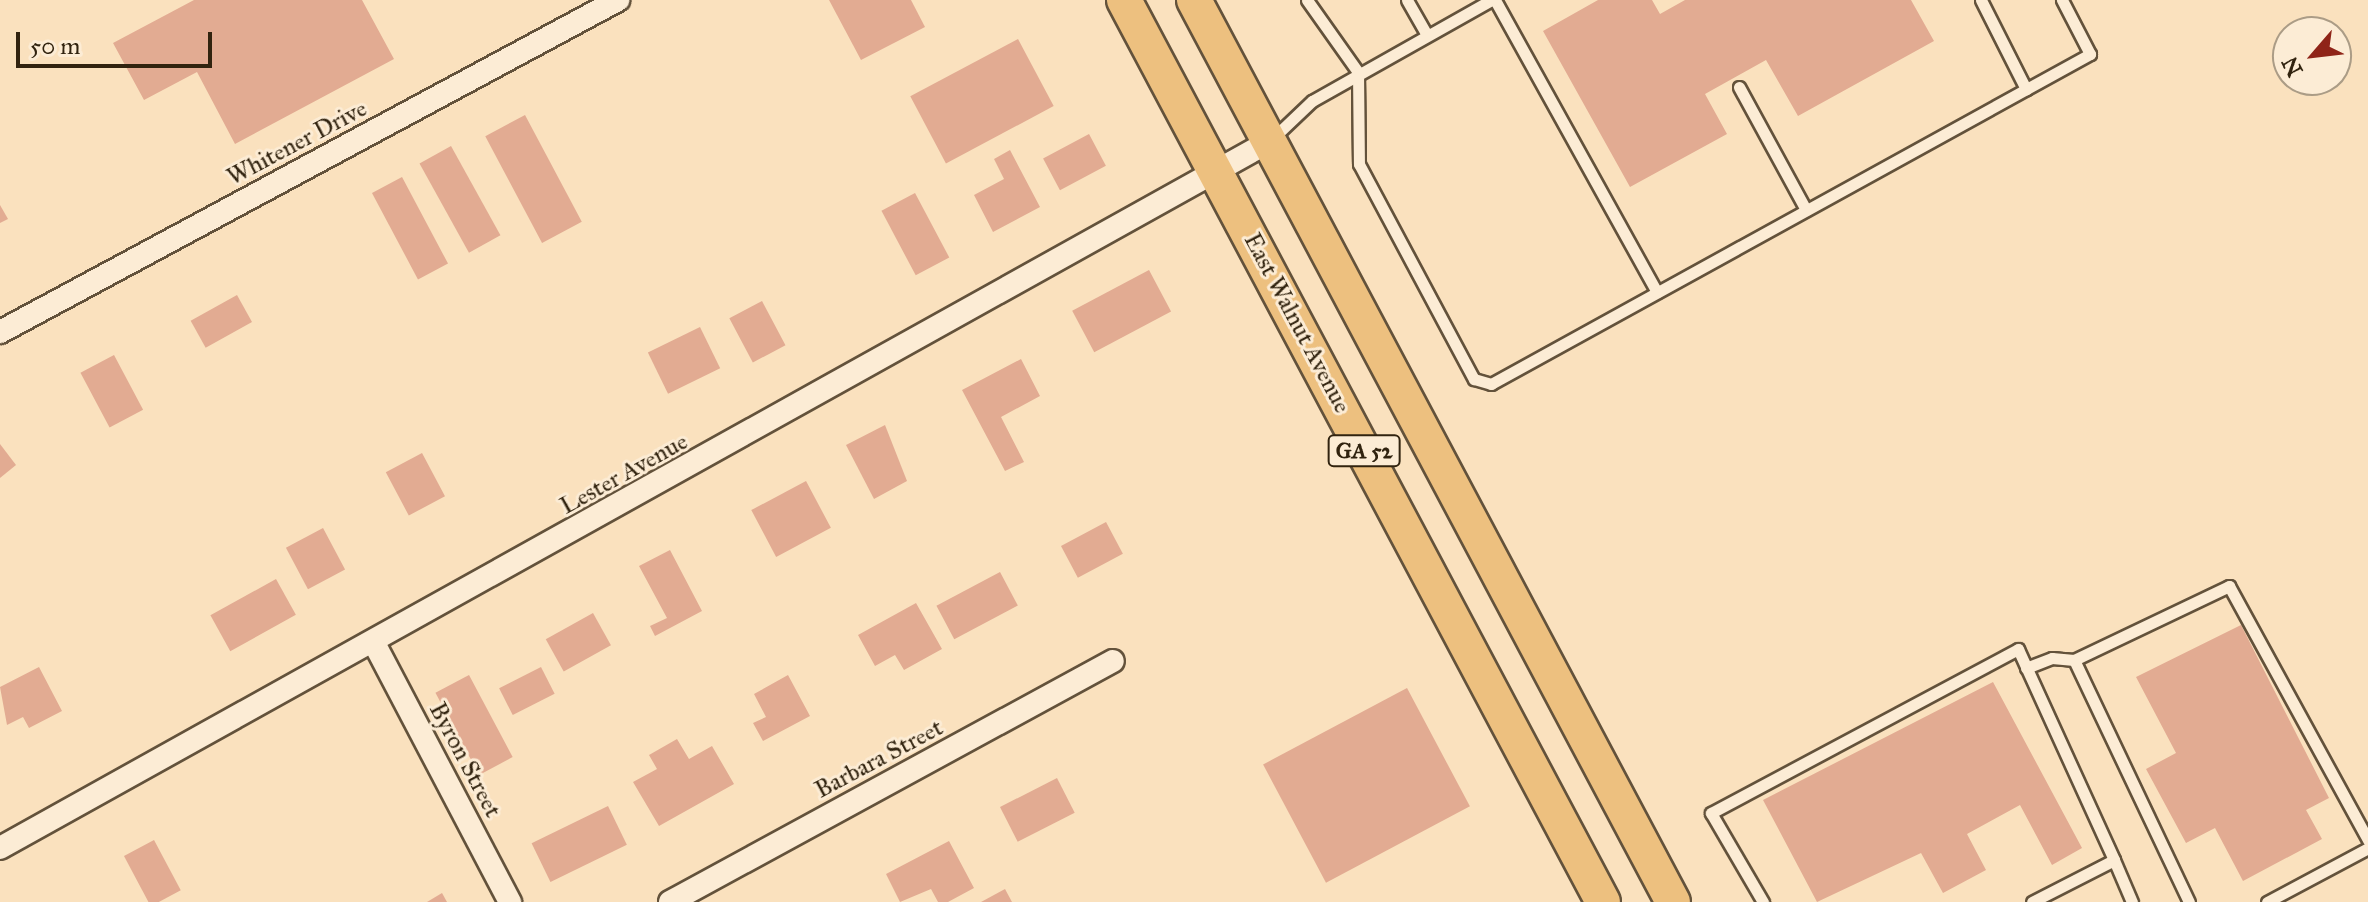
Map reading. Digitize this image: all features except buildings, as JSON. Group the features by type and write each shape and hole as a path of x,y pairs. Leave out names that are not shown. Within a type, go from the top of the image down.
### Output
{"main road":[{"name":"East Walnut Avenue","path":"1124,0 1603,902"},
{"name":"GA 52","path":"1194,0 1673,902"}],"street":[{"name":"Whitener Drive","path":"0,332 618,0"},
{"name":"Lester Avenue","path":"0,848 1217,174 1270,141"},
{"name":"Byron Street","path":"374,643 510,902"},
{"name":"Barbara Street","path":"670,902 1113,661"}],"lane":[{"path":"1307,0 1358,72 1359,164 1474,379 1491,384 2090,54 2062,0"},
{"path":"1407,0 1427,35"},
{"path":"1270,141 1312,101 1358,72 1493,0 1657,292"},
{"path":"1981,0 2026,89"},
{"path":"1739,87 1806,210"},
{"path":"2026,668 2052,658 2074,660 2229,586 2368,840"},
{"path":"1763,902 1711,813 2018,649 2132,902"},
{"path":"2074,660 2189,902"},
{"path":"2267,902 2368,848"},
{"path":"2035,901 2114,860"}]}
